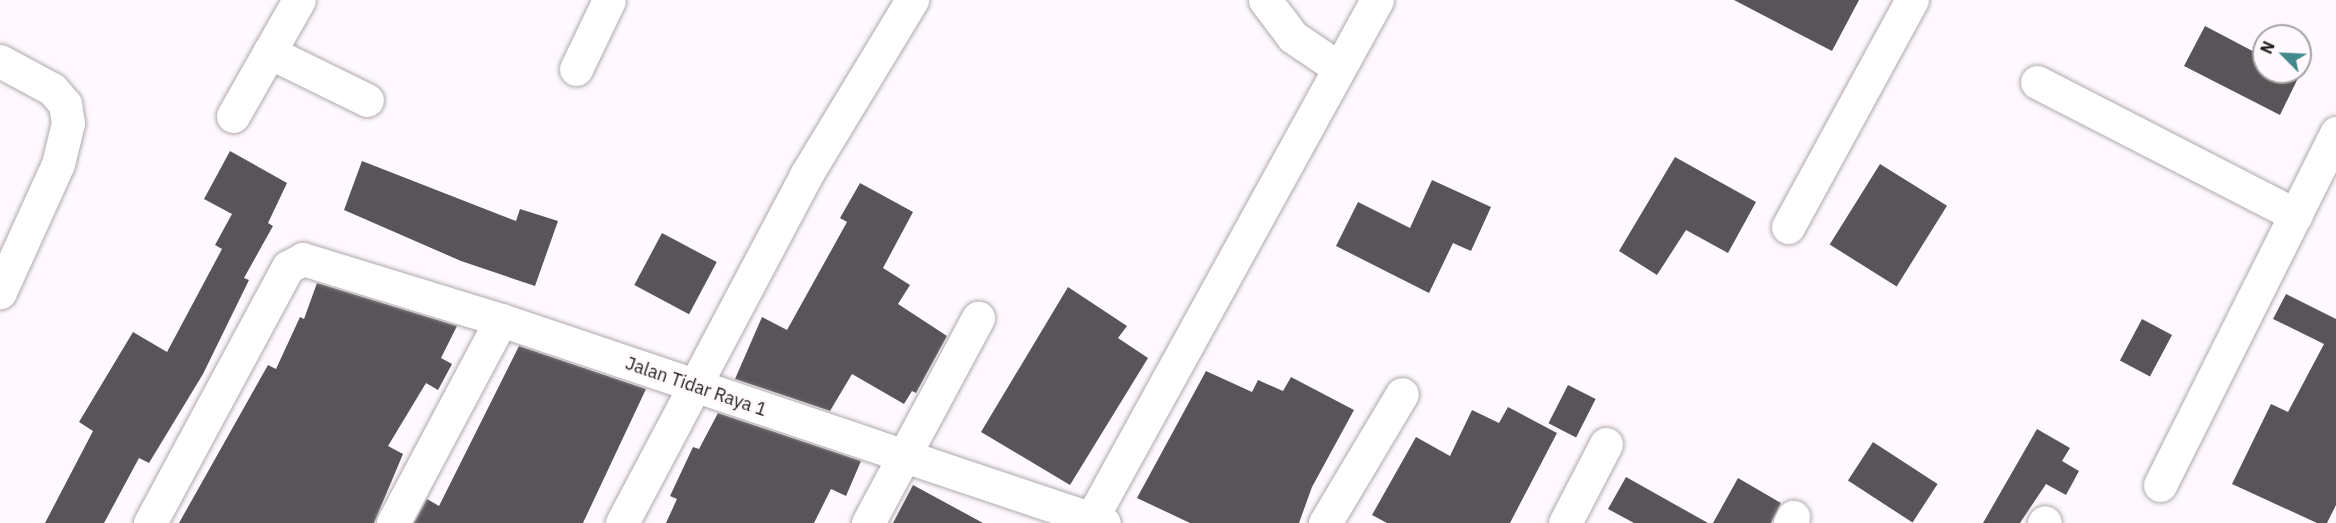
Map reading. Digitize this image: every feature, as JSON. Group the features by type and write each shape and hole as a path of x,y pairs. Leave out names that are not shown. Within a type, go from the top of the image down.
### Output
{"street":[{"path":"576,69 609,0"},
{"path":"622,523 697,389 806,175 912,0"},
{"path":"1265,0 1293,37 1340,68"},
{"path":"1095,522 1377,0"},
{"path":"1788,227 1912,0"},
{"path":"233,116 269,52 287,4"},
{"path":"269,52 368,100"},
{"path":"0,61 52,89 64,104 68,123 58,164 0,291"},
{"path":"2037,82 2296,215"},
{"path":"2160,485 2336,133"},
{"name":"Jalan Tidar Raya 1","path":"150,523 288,267 303,259 501,320 697,389 1095,522"},
{"path":"868,523 906,457 978,318"},
{"path":"393,523 501,320"},
{"path":"1325,523 1402,394"},
{"path":"1564,523 1606,444"}],"building":[{"path":"1734,0 1859,0 1832,51"},
{"path":"2205,26 2252,51 2252,84 2295,84 2280,115 2184,66"},
{"path":"230,151 287,183 268,223 273,226 244,278 249,280 203,374 149,463 139,458 104,523 45,523 93,431 79,422 133,332 167,352 222,249 215,245 232,214 204,199"},
{"path":"1675,157 1756,202 1728,253 1686,230 1657,275 1619,251"},
{"path":"362,161 516,221 520,209 558,221 535,286 461,261 344,210"},
{"path":"1880,164 1947,206 1897,286 1830,245"},
{"path":"1432,180 1491,207 1471,251 1453,243 1429,293 1336,246 1358,202 1410,228"},
{"path":"860,183 913,212 883,268 910,285 898,304 947,336 916,393 912,391 904,404 852,374 830,411 735,379 762,317 787,330 847,222 840,218"},
{"path":"662,233 717,262 689,314 634,285"},
{"path":"317,283 457,326 441,358 452,364 438,390 426,383 388,446 403,454 374,523 179,523 268,365 276,369 300,317 304,319"},
{"path":"1068,287 1127,326 1118,338 1148,358 1070,485 981,432"},
{"path":"2286,294 2336,319 2336,505 2327,523 2317,523 2232,484 2271,404 2288,412 2324,344 2273,319"},
{"path":"2142,319 2172,335 2150,376 2120,360"},
{"path":"519,346 646,389 583,523 414,523 427,499 439,506"},
{"path":"1206,371 1252,392 1258,380 1283,391 1291,377 1354,410 1312,487 1299,523 1190,523 1137,498"},
{"path":"1568,385 1596,399 1576,437 1548,423"},
{"path":"1508,407 1557,433 1510,523 1387,523 1372,515 1416,437 1450,456 1472,410 1499,423"},
{"path":"718,413 861,461 846,496 831,489 814,523 666,523 677,499 670,496 693,447 699,449"},
{"path":"2037,429 2070,448 2062,461 2079,471 2066,495 2046,484 2020,523 1983,523"},
{"path":"1873,442 1938,484 1913,523 1848,481"},
{"path":"1626,477 1708,523 1634,523 1608,509"},
{"path":"1738,478 1781,503 1771,523 1713,523"},
{"path":"913,485 983,523 893,523"}]}
